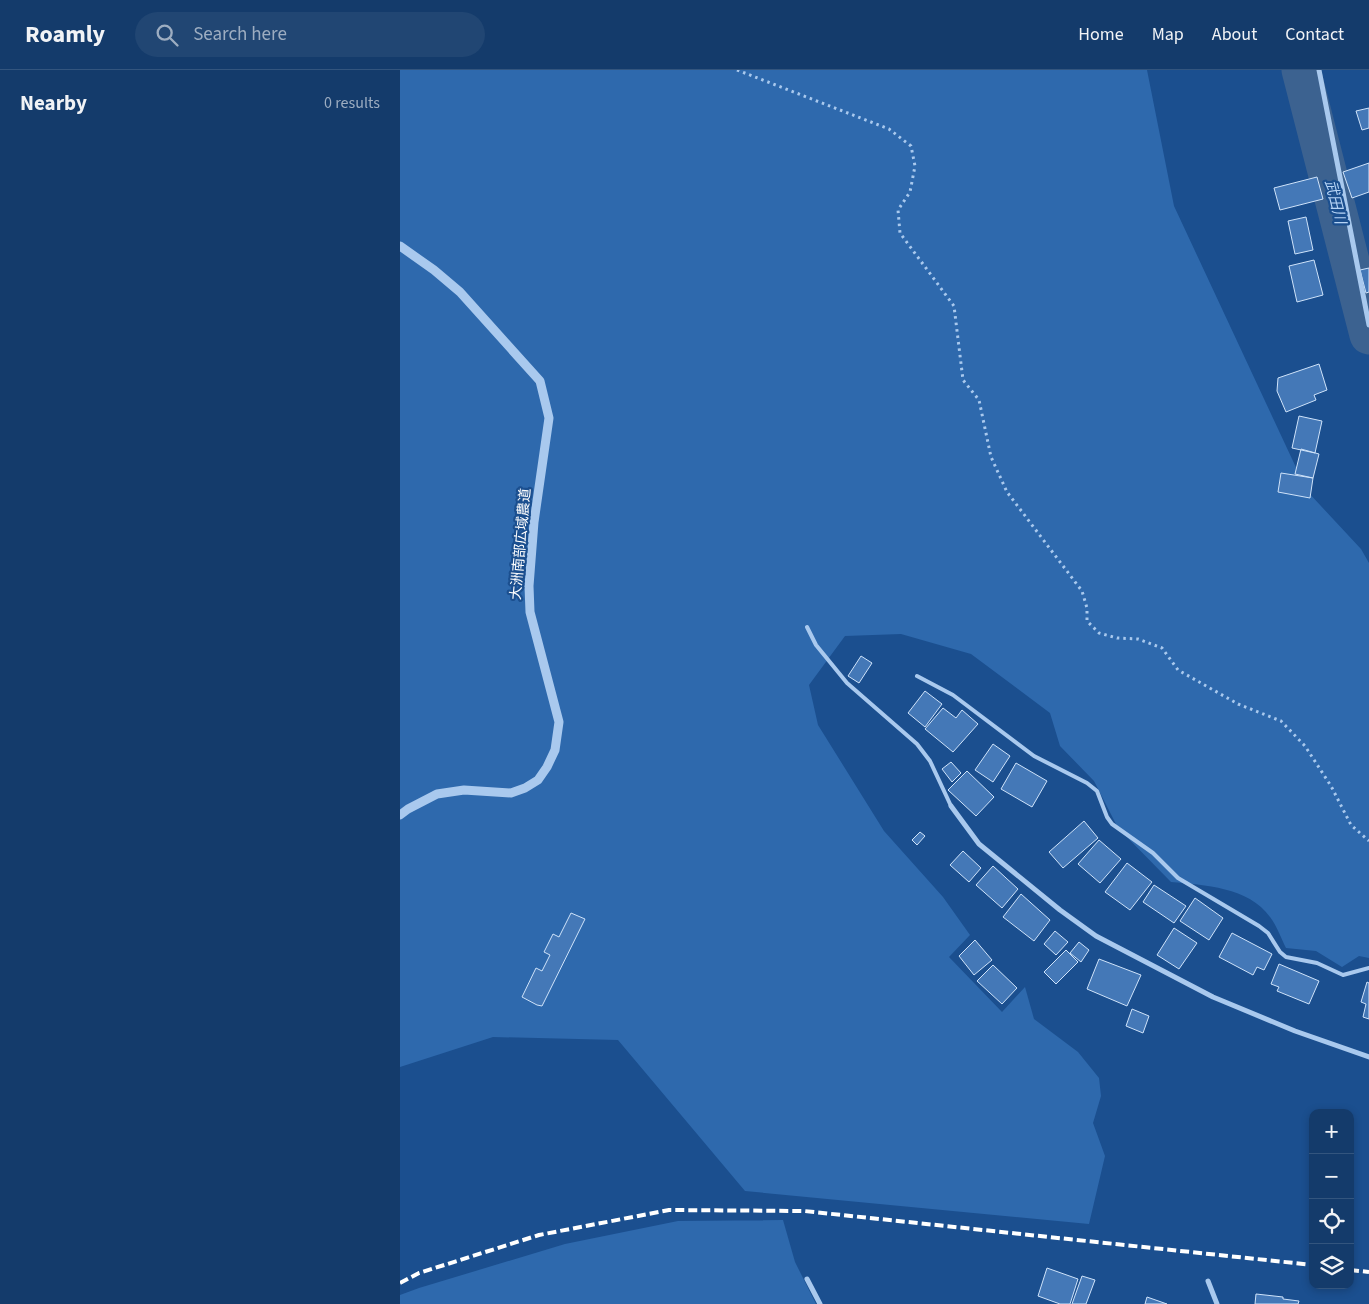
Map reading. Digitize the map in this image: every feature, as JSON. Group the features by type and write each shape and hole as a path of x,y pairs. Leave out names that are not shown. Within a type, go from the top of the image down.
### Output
{"street":[{"path":"1319,70 1369,325"},
{"name":"大洲南部広域農道","path":"400,246 434,270 460,292 540,381 548,418 534,522 529,586 530,612 559,722 555,750 547,767 538,780 525,788 511,793 464,790 437,794 408,809 400,816"},
{"path":"951,806 979,844 1060,910 1096,936 1213,997 1295,1031 1369,1057"},
{"path":"806,1279 820,1304"},
{"path":"1208,1281 1217,1304"}],"lane":[{"path":"807,627 816,645 847,683 917,744 930,761 951,806"},
{"path":"917,676 953,695 1034,756 1097,790 1106,817 1112,824 1153,853 1178,878 1259,926 1268,933 1280,952 1286,957 1317,963 1343,975 1369,968"}],"path":[{"path":"737,70 889,129 911,146 915,166 910,192 898,210 900,233 954,306 963,380 979,400 992,457 1007,492 1082,591 1087,608 1087,621 1099,633 1117,638 1138,639 1162,648 1178,670 1238,704 1282,721 1305,746 1331,786 1351,825 1369,841"}],"shaded area":[{"path":"400,70 1147,70 1174,206 1307,491 1361,549 1369,563 1369,958 1359,956 1342,967 1316,951 1286,948 1270,917 1250,899 1225,889 1171,882 1118,828 1094,781 1060,746 1050,713 971,654 901,634 845,636 809,685 818,725 884,831 943,897 970,935 949,957 1002,1012 1025,987 1034,1019 1078,1052 1099,1078 1101,1096 1093,1123 1105,1156 1089,1224 745,1191 618,1040 493,1037 400,1067"},
{"path":"783,1220 795,1262 816,1304 400,1304 400,1295 419,1288 565,1244 678,1221"}],"building":[{"path":"1369,108 1369,128 1362,130 1356,111"},
{"path":"1369,163 1369,192 1352,198 1343,172"},
{"path":"1317,177 1323,199 1280,210 1274,188"},
{"path":"1306,217 1313,250 1295,254 1288,221"},
{"path":"1314,260 1323,295 1297,302 1289,266"},
{"path":"1369,268 1369,292 1366,293 1360,270"},
{"path":"1319,364 1327,390 1314,395 1316,400 1286,412 1277,391 1278,378"},
{"path":"1299,416 1322,421 1315,453 1292,448"},
{"path":"1301,449 1319,454 1313,478 1295,474"},
{"path":"1281,473 1313,478 1310,498 1278,492"},
{"path":"861,656 872,663 859,683 848,676"},
{"path":"925,691 942,704 925,727 908,713"},
{"path":"943,708 956,718 962,710 978,724 953,752 925,729"},
{"path":"993,744 1010,756 993,782 975,770"},
{"path":"951,762 961,773 952,782 942,769"},
{"path":"1016,763 1047,781 1032,807 1001,789"},
{"path":"967,771 994,797 976,816 948,790"},
{"path":"1084,821 1098,838 1063,868 1049,852"},
{"path":"920,832 925,836 917,845 912,840"},
{"path":"1099,840 1121,859 1100,883 1078,864"},
{"path":"963,851 981,868 969,882 950,865"},
{"path":"1127,863 1152,882 1130,910 1105,892"},
{"path":"993,866 1018,889 1002,908 976,885"},
{"path":"1154,885 1186,906 1174,923 1143,902"},
{"path":"1021,894 1050,920 1034,941 1003,917"},
{"path":"1195,898 1223,918 1209,940 1180,921"},
{"path":"571,913 585,919 542,1006 537,1005 522,997 536,968 542,971 550,955 544,952 553,934 559,937"},
{"path":"1174,928 1197,943 1179,969 1157,955"},
{"path":"1055,931 1068,942 1056,955 1044,944"},
{"path":"1232,933 1272,954 1264,970 1257,967 1253,975 1219,957"},
{"path":"975,940 992,960 974,975 959,956"},
{"path":"1079,942 1089,950 1081,962 1070,953"},
{"path":"1066,950 1078,962 1056,984 1044,972"},
{"path":"1099,959 1141,975 1127,1006 1087,989"},
{"path":"1279,964 1319,981 1309,1004 1277,991 1279,987 1271,984"},
{"path":"993,965 1017,988 1002,1004 977,981"},
{"path":"1367,982 1369,983 1369,1019 1363,1017 1366,1004 1361,1002"},
{"path":"1132,1009 1149,1016 1143,1033 1126,1026"},
{"path":"1047,1268 1078,1279 1070,1304 1060,1304 1038,1296"},
{"path":"1082,1276 1095,1280 1086,1304 1072,1304"},
{"path":"1256,1294 1299,1301 1298,1304 1255,1304"},
{"path":"1147,1297 1167,1304 1145,1304"}],"waterway":[{"name":"武田川","path":"1301,70 1369,335"}],"railway":[{"path":"400,1283 419,1273 539,1235 669,1210 804,1211 1309,1265"},
{"path":"1354,1270 1369,1272"}]}
